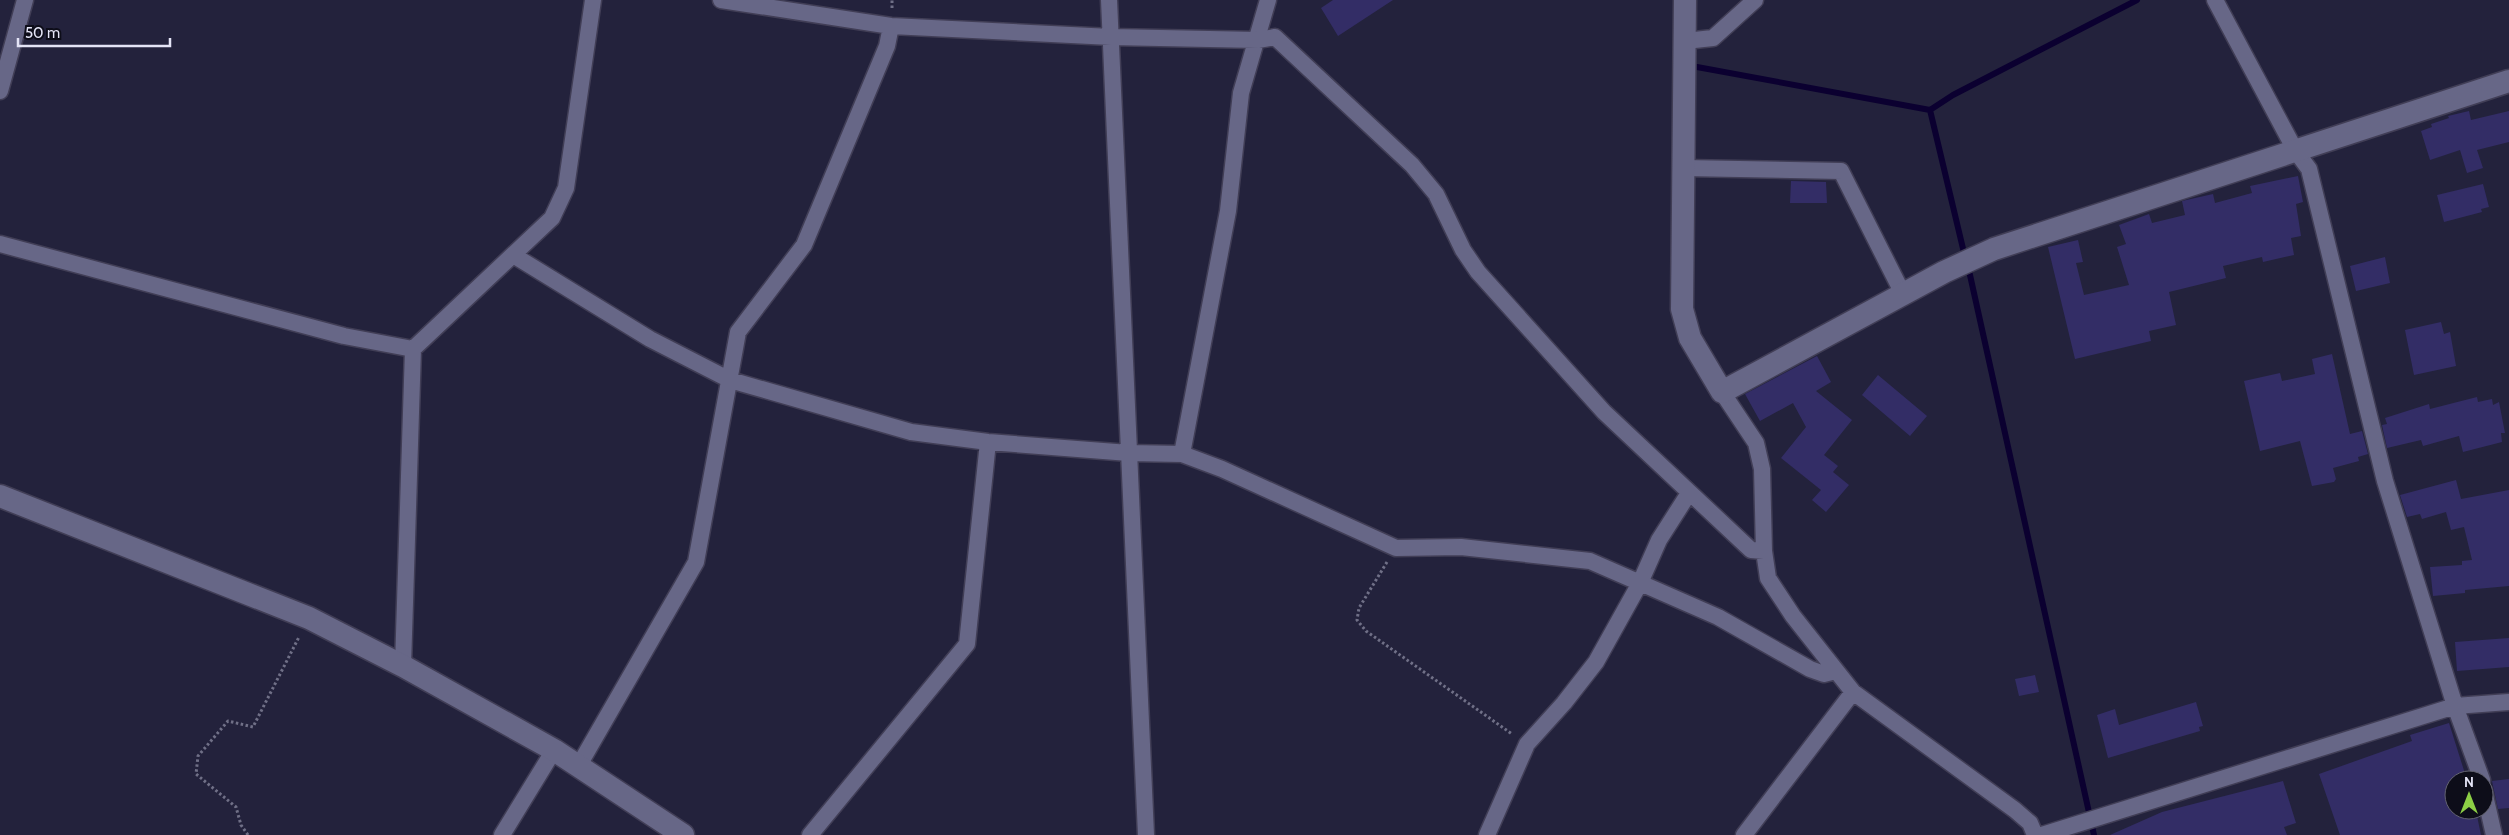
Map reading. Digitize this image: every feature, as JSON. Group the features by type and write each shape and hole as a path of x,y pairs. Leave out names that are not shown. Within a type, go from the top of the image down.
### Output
{"street":[{"path":"0,90 26,0"},
{"path":"403,666 413,349 552,218 566,188 593,0"},
{"path":"721,0 891,26 1111,37 1258,40 1275,37 1412,165 1436,194 1463,250 1478,272 1604,412 1751,550 1764,551"},
{"path":"1109,0 1146,835"},
{"path":"1182,454 1228,211 1240,93 1258,40 1268,0"},
{"path":"1685,0 1682,309 1690,338 1722,392 1756,443 1762,469 1764,551 1768,578 1793,616 1853,692 2015,810 2030,824 2035,835"},
{"path":"1685,41 1712,38 1755,0"},
{"path":"2215,0 2295,150 2309,169 2385,481 2455,706 2478,770"},
{"path":"578,767 696,562 738,332 804,245 887,46 891,26"},
{"path":"1722,392 1954,267 1979,256 2295,150 2509,81"},
{"path":"1684,168 1841,171 1903,294"},
{"path":"0,244 344,336 413,349"},
{"path":"513,255 650,338 730,380 911,432 988,442 1129,453 1182,454 1222,469 1396,548 1461,546 1590,561 1718,618 1810,670 1824,674 1836,671"},
{"path":"810,835 967,644 988,442"},
{"path":"1487,835 1526,744 1564,703 1596,662 1640,583 1659,540 1689,493"},
{"path":"0,496 309,618 403,666 554,750 683,835"},
{"path":"1744,835 1853,692"},
{"path":"2042,835 2455,706 2509,702"},
{"path":"502,835 554,750"},
{"path":"2491,820 2494,835"}],"path":[{"path":"1396,548 1359,608 1357,620 1366,631 1526,744"},
{"path":"248,835 241,825 236,807 196,774 198,756 228,721 253,727 309,618"}],"building":[{"path":"1333,0 1393,0 1338,36 1321,8"},
{"path":"2469,111 2471,120 2509,111 2509,142 2477,150 2483,168 2467,173 2460,150 2430,160 2421,131 2432,127 2431,124 2449,118 2448,116"},
{"path":"2298,176 2303,202 2296,204 2301,236 2291,238 2294,255 2263,262 2262,257 2223,266 2226,278 2169,292 2176,325 2149,331 2151,341 2075,359 2048,247 2078,240 2083,262 2076,263 2084,295 2129,285 2117,247 2126,244 2119,225 2149,214 2152,223 2185,215 2182,201 2213,194 2215,203 2252,193 2250,186"},
{"path":"1791,181 1826,182 1827,203 1790,203"},
{"path":"2483,184 2489,207 2481,209 2482,212 2444,222 2437,195"},
{"path":"2385,257 2390,283 2356,291 2350,266"},
{"path":"2441,322 2444,334 2450,332 2456,366 2414,375 2405,330"},
{"path":"2332,354 2350,434 2362,431 2368,454 2358,457 2359,461 2333,468 2336,479 2334,482 2312,486 2300,441 2260,451 2244,381 2280,373 2282,381 2315,374 2312,359"},
{"path":"1817,356 1831,382 1816,391 1852,420 1824,455 1838,466 1833,472 1849,485 1826,512 1812,500 1821,490 1781,458 1806,427 1793,403 1760,421 1745,394"},
{"path":"1878,375 1927,416 1910,436 1862,395"},
{"path":"2477,397 2478,402 2492,399 2493,405 2499,402 2505,433 2501,433 2502,442 2463,452 2459,436 2423,446 2421,440 2387,448 2382,425 2387,424 2385,418 2429,404 2430,409"},
{"path":"2456,480 2461,499 2509,490 2509,586 2465,590 2465,593 2433,596 2430,567 2462,565 2462,561 2472,560 2464,527 2451,530 2446,512 2422,519 2420,514 2407,517 2400,495"},
{"path":"2509,638 2509,667 2457,671 2455,642"},
{"path":"2035,675 2039,692 2019,696 2015,679"},
{"path":"2196,702 2203,726 2199,727 2200,731 2108,758 2097,715 2115,709 2119,725"},
{"path":"2449,723 2464,770 2444,770 2444,820 2478,820 2481,835 2340,835 2319,774 2412,741 2410,735"},
{"path":"2509,779 2509,808 2498,809 2494,781"},
{"path":"2283,781 2296,823 2284,827 2287,835 2110,835 2162,812"}],"waterway":[{"path":"1697,67 1930,110 1953,95 2137,0"},
{"path":"1930,110 1965,257"},
{"path":"1968,266 2094,835"}]}
